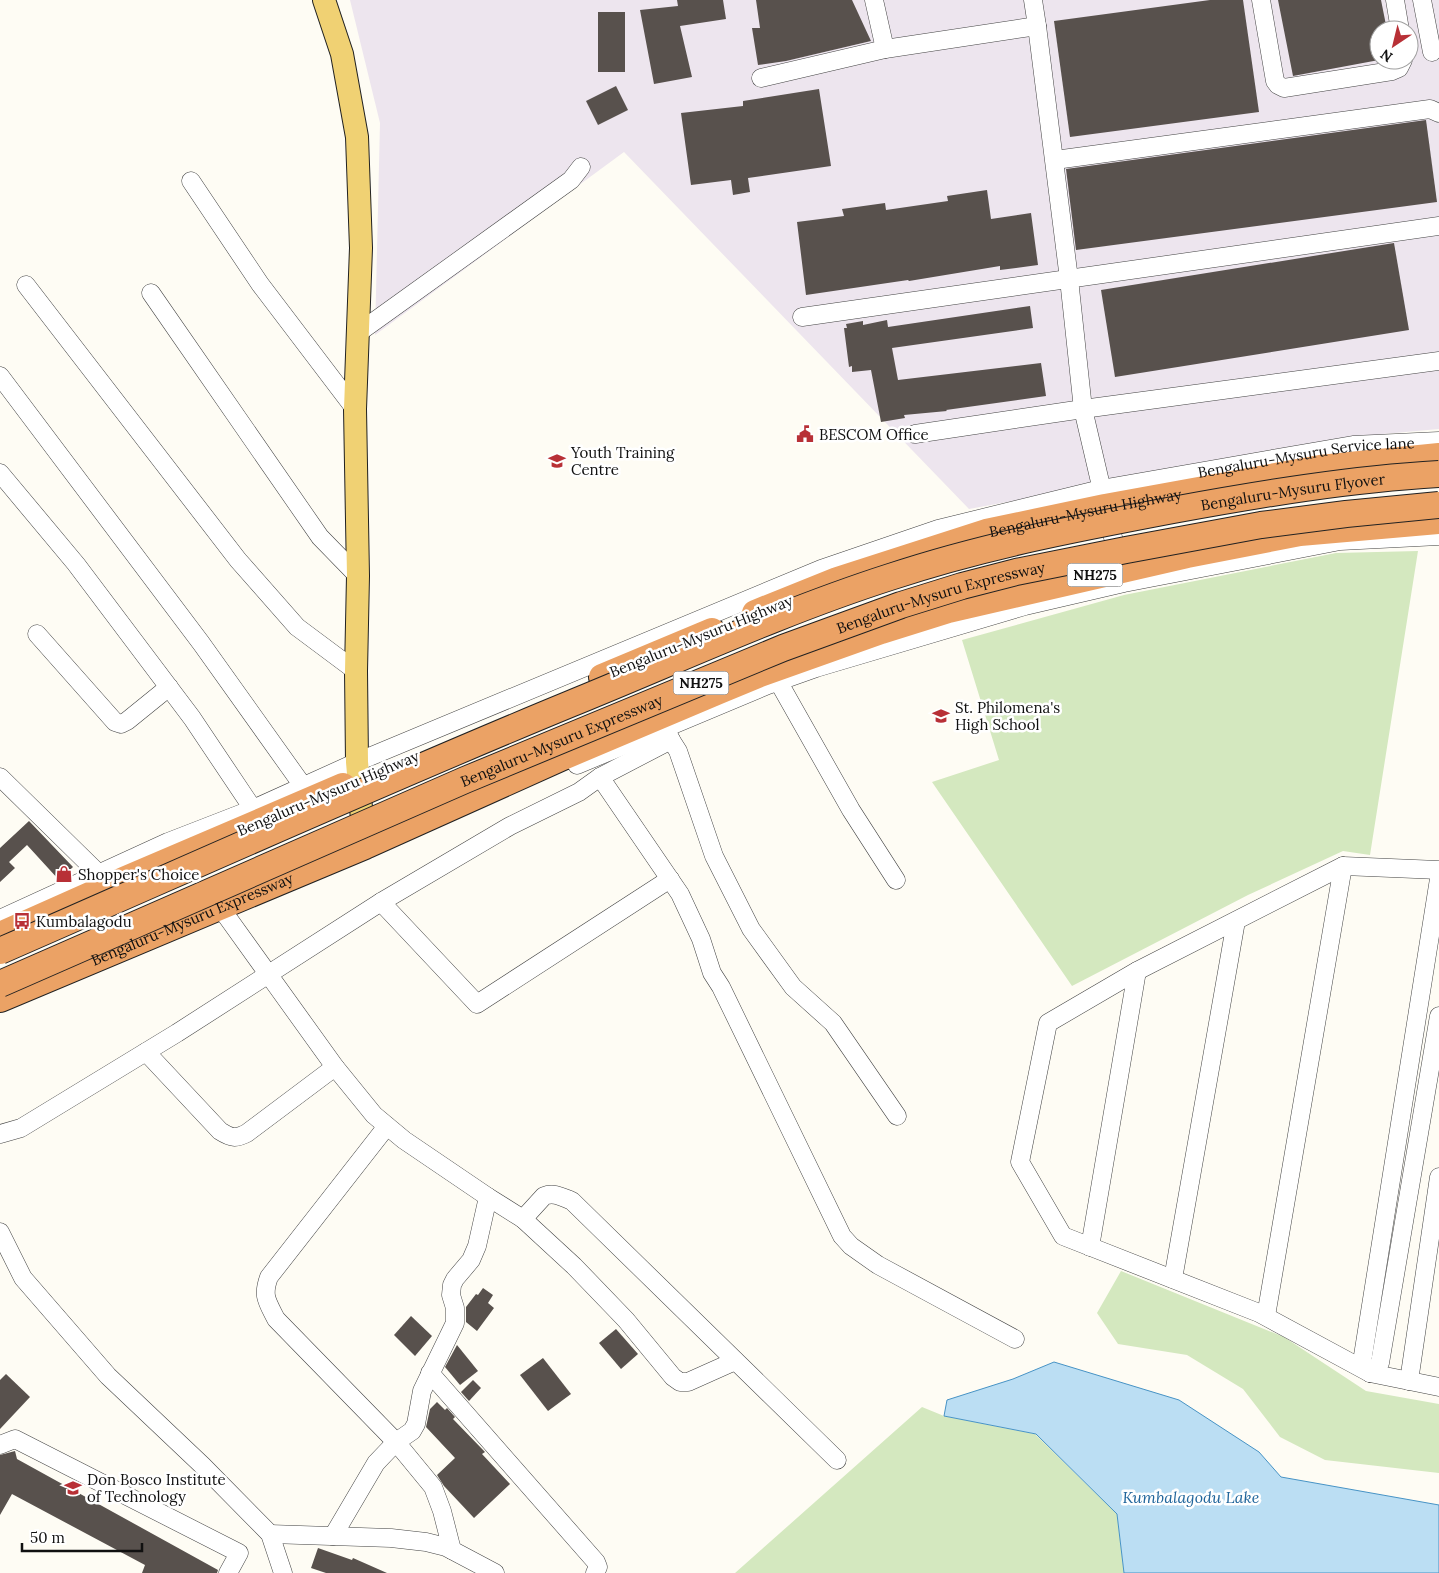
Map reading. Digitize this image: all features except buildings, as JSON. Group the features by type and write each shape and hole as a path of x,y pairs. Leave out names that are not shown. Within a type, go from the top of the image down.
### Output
{"highway":[{"name":"Bengaluru-Mysuru Highway","path":"0,935 358,771 837,580 986,532 1103,498 1320,468 1439,456"},
{"name":"Bengaluru-Mysuru Flyover","path":"0,951 449,754 772,620 892,576 1009,543 1120,520 1256,495 1439,474"},
{"name":"Bengaluru-Mysuru Expressway","path":"0,984 465,780 783,648 901,605 1016,572 1107,553 1261,525 1439,504"},
{"name":"Bengaluru-Mysuru Expressway","path":"0,999 365,846 563,757 752,677 816,653 948,610 1122,576 1300,533 1439,521"}],"main road":[{"path":"324,0 342,54 357,137 361,248 355,409 358,576 356,671 358,771 365,846"}],"street":[{"path":"874,0 885,49"},
{"path":"1038,0 1034,0 1055,160 1083,409 1122,576"},
{"path":"1261,0 1275,81 1278,85 1284,88 1394,70"},
{"path":"1395,0 1398,20"},
{"path":"1422,0 1432,52"},
{"path":"761,78 885,49 1037,26"},
{"path":"1055,160 1430,109 1439,114"},
{"path":"358,333 571,180 580,167"},
{"path":"191,181 260,284 355,409"},
{"path":"802,317 1439,226"},
{"path":"26,285 238,560 297,627 356,671"},
{"path":"151,294 320,537 358,576"},
{"path":"915,434 1083,409 1439,361"},
{"path":"0,376 201,643 302,786"},
{"name":"Bengaluru-Mysuru Service lane","path":"1103,498 1353,445 1439,441"},
{"path":"0,473 76,564 169,687 253,809"},
{"name":"Bengaluru-Mysuru Expressway","path":"0,1010 453,816 668,734 778,681 1122,576 1340,541 1439,536"},
{"path":"37,634 115,722 121,724 127,721 169,687"},
{"path":"778,681 850,810 896,880"},
{"path":"0,1134 21,1128 146,1052 381,902 510,826 579,792 668,734 678,752 714,856 751,929 793,987 833,1023 897,1116"},
{"path":"0,919 168,842 253,809 302,786 358,771"},
{"path":"600,777 680,894 701,939 712,973 842,1236 865,1257 1015,1339"},
{"path":"3,785 98,873"},
{"path":"1266,1316 1344,866"},
{"path":"1439,870 1344,866 1136,971 1048,1022 1020,1162 1063,1236 1266,1316 1370,1372 1439,1387"},
{"path":"381,902 477,1004 670,879"},
{"path":"1370,1372 1362,1362 1439,879"},
{"path":"225,914 335,1067 369,1110 387,1126 488,1197 523,1219 574,1266 619,1313 673,1377 680,1382 688,1382 735,1361"},
{"path":"1173,1279 1236,921"},
{"path":"1090,1247 1136,971"},
{"path":"1370,1372 1380,1363 1438,1024"},
{"path":"146,1052 220,1131 231,1138 240,1137 247,1133 335,1067"},
{"path":"387,1126 269,1277 264,1289 267,1301 276,1319 396,1442 433,1488 442,1511 452,1550"},
{"path":"1409,1381 1439,1177"},
{"path":"523,1219 544,1196 554,1194 572,1201 837,1460"},
{"path":"333,1536 376,1463 396,1442 412,1431 416,1424 422,1390 455,1323 455,1308 451,1294 452,1285 455,1278 470,1260 477,1246 488,1197"},
{"path":"0,1232 23,1278 108,1376 203,1466 270,1534 283,1573"},
{"path":"430,1372 596,1562 598,1567 595,1573"},
{"path":"0,1445 15,1439 239,1553 228,1573"},
{"path":"270,1534 391,1538 426,1542 452,1550 495,1573"}],"shaded area":[{"path":"350,0 1439,0 1439,429 1383,434 969,509 624,152 375,335 380,123"}],"green space":[{"path":"1418,551 1370,855 1343,851 1248,895 1072,986 932,782 999,760 962,640 1124,595 1336,553"},
{"path":"1121,1271 1284,1337 1366,1391 1439,1404 1439,1473 1325,1460 1280,1437 1243,1389 1187,1355 1118,1344 1097,1313"},
{"path":"922,1407 944,1416 1035,1434 1117,1514 1124,1573 735,1573"}],"water":[{"name":"Kumbalagodu Lake","path":"1054,1362 1179,1400 1259,1452 1281,1477 1439,1505 1439,1573 1124,1573 1117,1514 1036,1434 944,1416 947,1400 1013,1379"}],"place":[{"name":"BESCOM Office","path":"805,434"},
{"name":"Youth Training Centre","path":"557,461"},
{"name":"St. Philomena's High School","path":"941,716"},
{"name":"Shopper's Choice","path":"64,874"},
{"name":"Kumbalagodu","path":"22,921"},
{"name":"Don Bosco Institute of Technology","path":"73,1488"}]}
